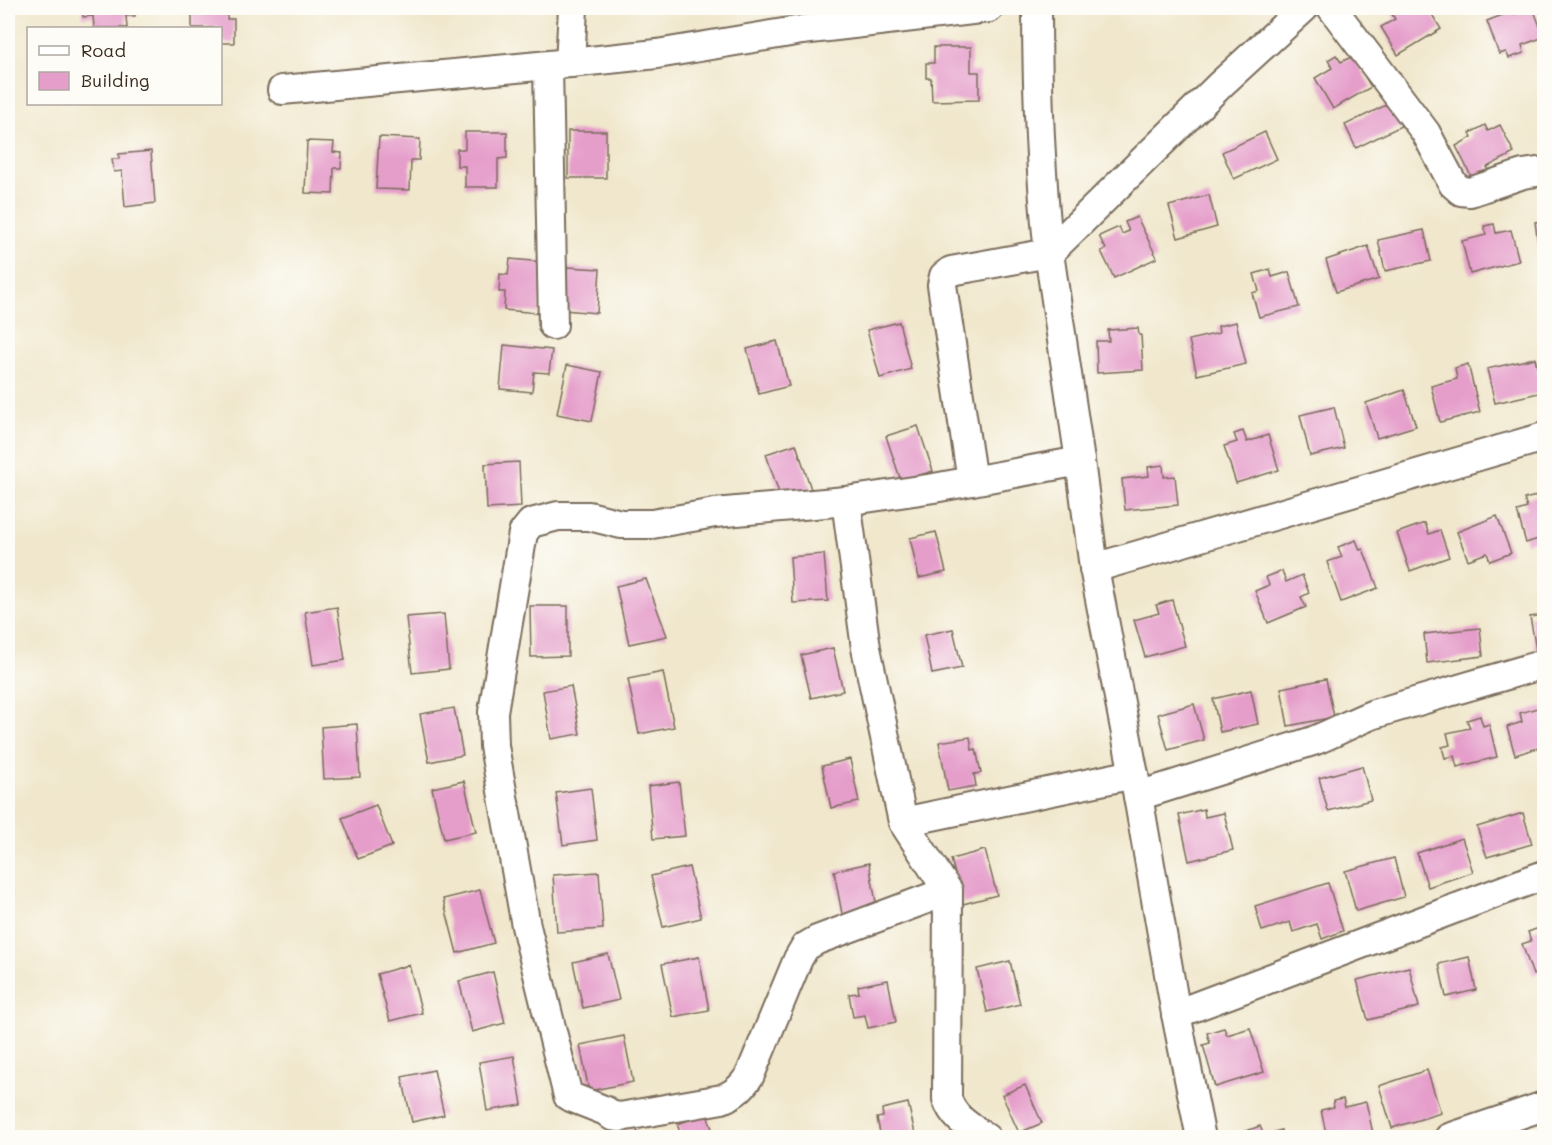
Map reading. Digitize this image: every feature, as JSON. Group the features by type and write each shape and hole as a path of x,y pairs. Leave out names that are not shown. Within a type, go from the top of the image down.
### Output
{"street":[{"path":"553,324 559,64 573,8"},
{"path":"282,90 657,54 801,19 989,8"},
{"path":"1037,8 1037,81 1043,200 1094,568 1136,785 1176,1014 1201,1137"},
{"path":"972,481 942,285 944,276 951,271 964,268 1049,253 1221,84 1304,8"},
{"path":"1332,8 1426,133 1453,184 1461,191 1470,192 1523,174 1545,171"},
{"path":"1094,568 1545,437"},
{"path":"948,891 817,940 805,947 750,1075 735,1094 722,1099 620,1117 612,1116 606,1111 568,1096 526,926 493,728 493,712 523,533 531,523 558,516 589,516 621,524 652,524 716,513 846,501 934,488 1080,461"},
{"path":"846,501 866,648 903,822 948,891 947,1099 950,1108 958,1117 986,1137"},
{"path":"903,822 1136,785 1313,741 1374,714 1545,664"},
{"path":"1176,1014 1545,875"},
{"path":"1449,1137 1545,1106"}],"building":[{"path":"82,8 134,8 135,16 126,16 127,27 94,27 93,16 83,17"},
{"path":"192,8 227,8 227,19 234,19 234,43 222,43 222,27 192,27"},
{"path":"1395,8 1428,8 1441,29 1398,55 1381,27 1395,19 1390,11"},
{"path":"1503,8 1513,8 1515,14 1533,8 1544,37 1522,45 1524,53 1509,58 1506,52 1499,54 1487,21 1505,14"},
{"path":"934,47 971,47 971,72 979,72 979,100 932,101 931,78 926,78 926,63 934,63"},
{"path":"1336,55 1341,62 1353,56 1371,87 1333,109 1315,78 1332,68 1328,60"},
{"path":"1390,103 1401,126 1356,148 1345,125"},
{"path":"1485,125 1488,131 1500,125 1514,153 1487,167 1490,173 1474,182 1456,146 1472,137 1470,133"},
{"path":"568,131 606,131 606,178 568,178"},
{"path":"465,132 507,132 507,158 498,159 498,187 465,187 465,166 457,166 457,149 465,149"},
{"path":"1265,132 1277,159 1234,179 1222,152"},
{"path":"379,137 420,139 419,160 411,160 410,190 376,189"},
{"path":"307,141 334,142 333,152 342,153 341,168 334,168 333,194 305,193"},
{"path":"151,151 155,203 125,207 122,171 114,172 112,159 119,159 119,154"},
{"path":"1209,195 1217,227 1178,238 1169,206"},
{"path":"1137,217 1157,258 1114,278 1101,251 1106,249 1099,236 1119,227 1122,234 1129,231 1125,222"},
{"path":"1544,221 1544,256 1540,257 1535,222"},
{"path":"1494,224 1496,233 1511,230 1519,261 1470,274 1462,241 1486,235 1484,226"},
{"path":"1424,230 1431,261 1385,271 1378,240"},
{"path":"1368,246 1379,279 1336,292 1326,260"},
{"path":"510,259 543,262 539,313 504,310 505,292 499,292 500,274 508,275"},
{"path":"567,267 600,269 597,313 564,310"},
{"path":"1270,269 1272,277 1289,272 1299,307 1259,317 1252,293 1259,291 1254,274"},
{"path":"899,322 911,369 880,378 867,330"},
{"path":"1236,322 1246,364 1197,375 1189,340 1219,333 1218,326"},
{"path":"1138,328 1139,335 1141,335 1143,370 1097,373 1096,341 1109,341 1108,330"},
{"path":"777,341 789,386 759,394 747,349"},
{"path":"504,345 552,350 549,373 534,372 532,392 500,389"},
{"path":"1535,358 1543,392 1495,403 1487,369"},
{"path":"1468,364 1480,412 1440,422 1431,386 1457,379 1455,368"},
{"path":"567,365 602,372 592,421 557,414"},
{"path":"1404,390 1416,426 1377,438 1366,403"},
{"path":"1334,407 1344,448 1310,456 1300,415"},
{"path":"918,426 933,471 901,481 886,436"},
{"path":"1243,431 1247,442 1268,435 1279,470 1236,483 1224,446 1237,442 1234,434"},
{"path":"796,444 811,489 781,499 766,454"},
{"path":"519,462 521,507 487,509 485,464"},
{"path":"1163,465 1164,477 1175,476 1178,505 1125,510 1122,479 1149,476 1148,467"},
{"path":"1537,496 1540,506 1544,505 1544,537 1526,543 1517,511 1527,508 1524,499"},
{"path":"1497,516 1511,553 1490,561 1487,553 1468,560 1457,532"},
{"path":"1425,523 1429,534 1440,530 1449,557 1410,571 1397,533"},
{"path":"936,532 946,572 919,578 910,538"},
{"path":"1356,540 1360,550 1363,549 1378,588 1341,602 1327,562 1342,557 1338,547"},
{"path":"824,554 828,601 793,603 790,557"},
{"path":"1282,571 1286,582 1302,575 1309,593 1301,597 1306,607 1268,623 1255,591 1269,585 1266,577"},
{"path":"646,579 667,636 629,644 616,586"},
{"path":"1172,600 1185,646 1145,657 1134,620 1159,613 1156,605"},
{"path":"530,606 568,606 568,656 531,657"},
{"path":"337,607 345,660 313,665 305,612"},
{"path":"444,614 449,669 412,673 406,617"},
{"path":"1544,615 1544,653 1537,655 1530,617"},
{"path":"1480,628 1483,656 1427,663 1424,634"},
{"path":"953,629 962,668 932,674 924,635"},
{"path":"833,648 843,691 811,698 801,655"},
{"path":"663,672 674,727 639,734 628,679"},
{"path":"1326,679 1334,717 1288,726 1281,688"},
{"path":"571,686 580,734 551,739 543,691"},
{"path":"1251,690 1258,724 1220,732 1213,699"},
{"path":"1194,704 1204,740 1168,750 1158,714"},
{"path":"1544,706 1544,746 1515,755 1507,727 1522,722 1520,713"},
{"path":"454,708 463,755 429,762 420,714"},
{"path":"1480,716 1483,726 1489,724 1497,757 1457,767 1454,756 1445,758 1442,747 1450,745 1447,733 1470,728 1467,720"},
{"path":"357,724 360,777 324,779 321,727"},
{"path":"970,737 972,750 976,749 981,773 974,774 976,786 948,791 939,742"},
{"path":"850,759 859,802 831,808 822,766"},
{"path":"1362,766 1371,800 1328,811 1319,778"},
{"path":"464,781 476,832 444,839 432,788"},
{"path":"679,782 685,836 653,839 648,786"},
{"path":"591,788 597,840 563,845 556,793"},
{"path":"376,805 392,846 358,859 342,818"},
{"path":"1204,809 1205,817 1224,813 1233,850 1189,861 1179,815"},
{"path":"1523,813 1532,844 1487,857 1477,827"},
{"path":"1462,838 1473,872 1428,887 1417,853"},
{"path":"985,850 997,895 963,904 951,859"},
{"path":"1394,858 1404,897 1356,911 1345,871"},
{"path":"869,863 877,908 842,914 834,871"},
{"path":"689,867 701,918 663,927 651,876"},
{"path":"599,872 603,929 557,932 553,875"},
{"path":"1328,883 1343,931 1322,939 1317,924 1293,932 1290,922 1262,931 1255,906"},
{"path":"480,890 494,943 457,953 443,899"},
{"path":"1544,926 1544,970 1533,975 1522,944 1531,941 1528,932"},
{"path":"608,954 619,1000 583,1008 573,962"},
{"path":"699,957 709,1010 673,1017 662,964"},
{"path":"1469,957 1476,990 1446,997 1439,964"},
{"path":"1010,961 1020,1004 987,1012 977,969"},
{"path":"409,965 422,1013 390,1021 377,974"},
{"path":"1409,967 1419,1007 1368,1020 1357,980"},
{"path":"493,972 505,1023 472,1032 459,981"},
{"path":"888,980 896,1022 868,1028 865,1015 853,1017 849,994 859,993 858,986"},
{"path":"1224,1028 1227,1035 1250,1028 1264,1072 1215,1087 1203,1045 1210,1043 1207,1033"},
{"path":"624,1036 633,1082 589,1091 580,1045"},
{"path":"514,1056 522,1105 487,1111 479,1062"},
{"path":"434,1070 444,1115 412,1122 402,1077"},
{"path":"1427,1070 1441,1113 1392,1128 1379,1086"},
{"path":"1025,1085 1042,1123 1019,1133 1002,1095"},
{"path":"1343,1099 1345,1107 1366,1102 1374,1138 1327,1138 1321,1110 1334,1107 1333,1101"},
{"path":"908,1103 916,1138 881,1138 877,1118 883,1117 882,1109"},
{"path":"707,1114 715,1138 682,1138 677,1124"},
{"path":"1260,1126 1264,1136 1281,1130 1283,1138 1243,1138 1241,1133"},
{"path":"637,1129 638,1138 604,1138 603,1133"}]}
